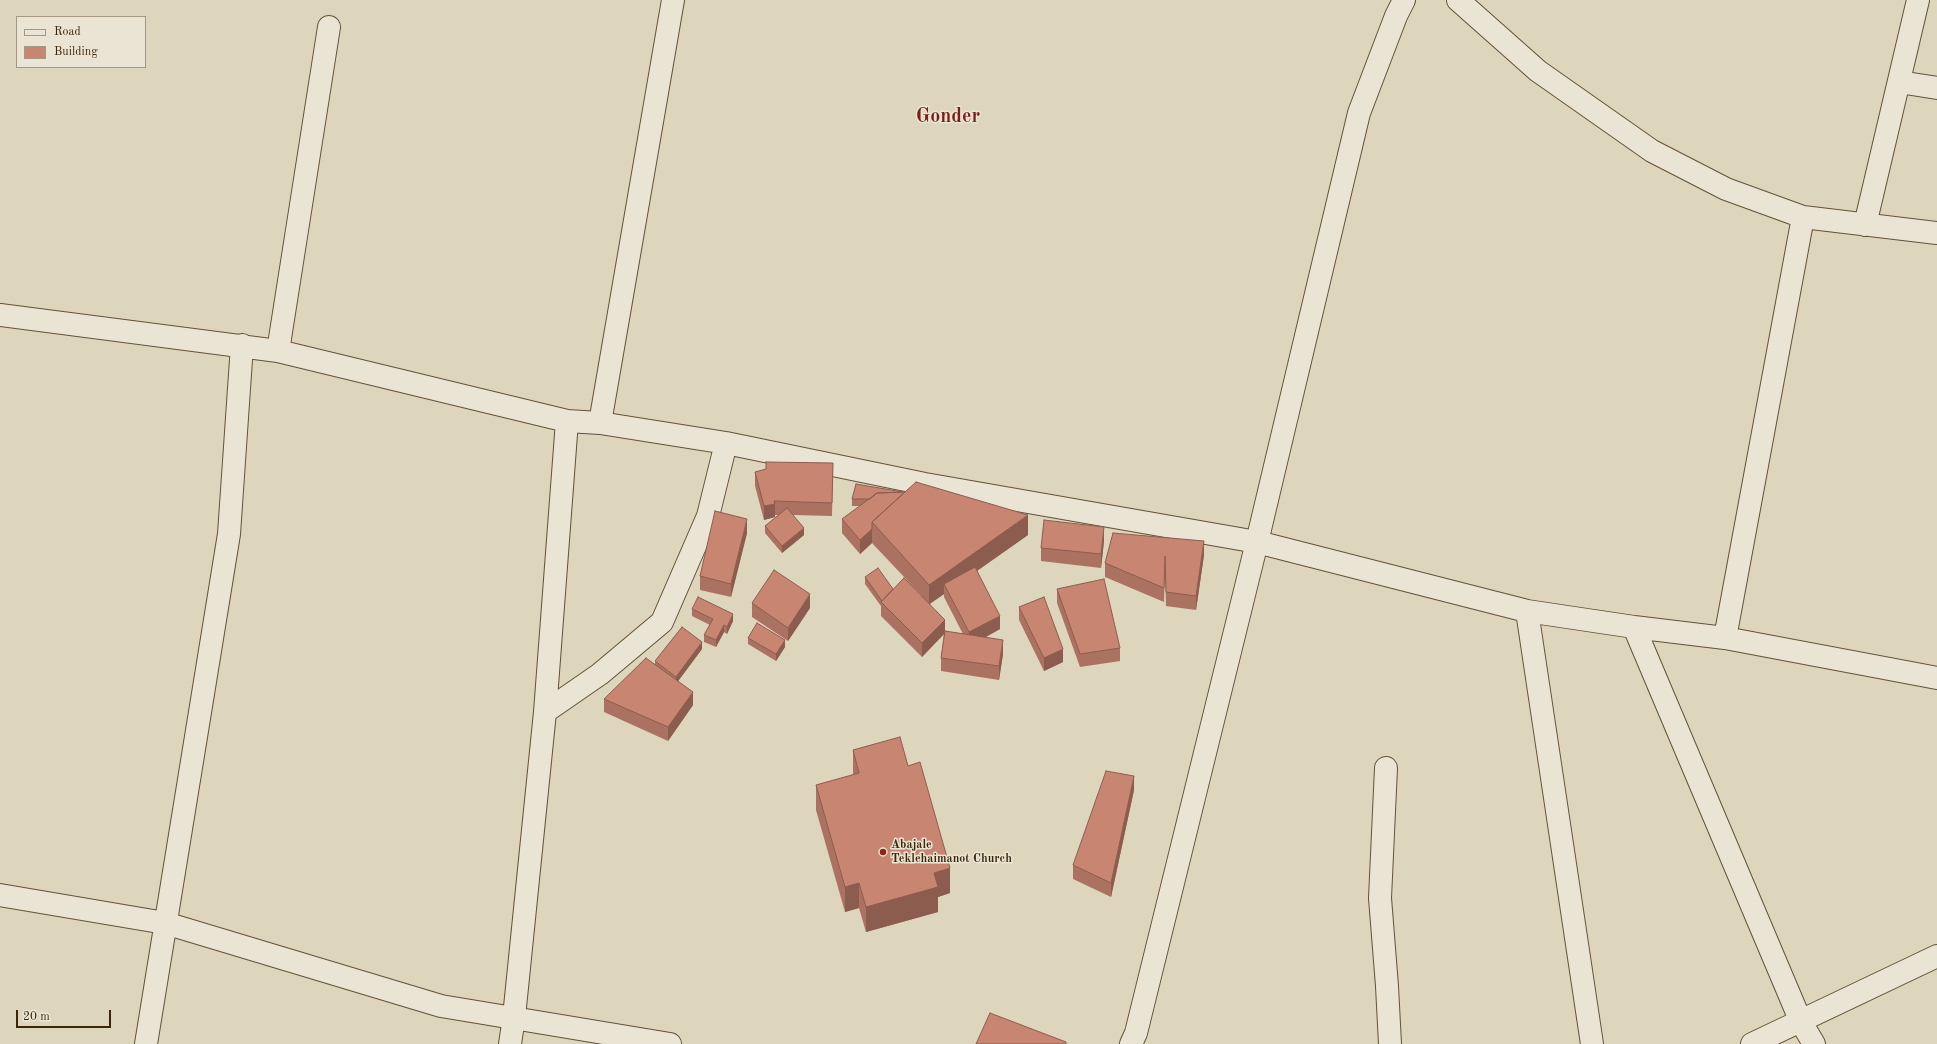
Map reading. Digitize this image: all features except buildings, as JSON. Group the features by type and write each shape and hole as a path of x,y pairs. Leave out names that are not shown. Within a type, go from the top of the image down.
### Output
{"street":[{"path":"600,423 673,0"},
{"path":"1131,1044 1136,1033 1257,542 1359,113 1404,0"},
{"path":"1458,0 1538,71 1652,151 1726,189 1803,217 1937,233"},
{"path":"1865,225 1918,0"},
{"path":"278,351 329,27"},
{"path":"1899,82 1937,88"},
{"path":"1724,638 1803,217"},
{"path":"0,315 242,345 278,351 567,421 600,423 726,443 925,484 1257,542 1527,611 1634,627 1724,638 1937,678"},
{"path":"146,1044 230,534 242,345"},
{"path":"510,1044 545,712 567,421"},
{"path":"545,712 600,674 662,622 708,516 726,443"},
{"path":"1527,611 1592,1044"},
{"path":"1634,627 1801,1022 1814,1044"},
{"path":"1386,768 1380,898 1390,1044"},
{"path":"0,895 165,923 441,1006 670,1044"},
{"path":"1752,1044 1937,956"}],"place":[{"name":"Abajale Teklehaimanot Church","path":"883,852"}],"district":[{"name":"Gonder","path":"948,117"}]}
